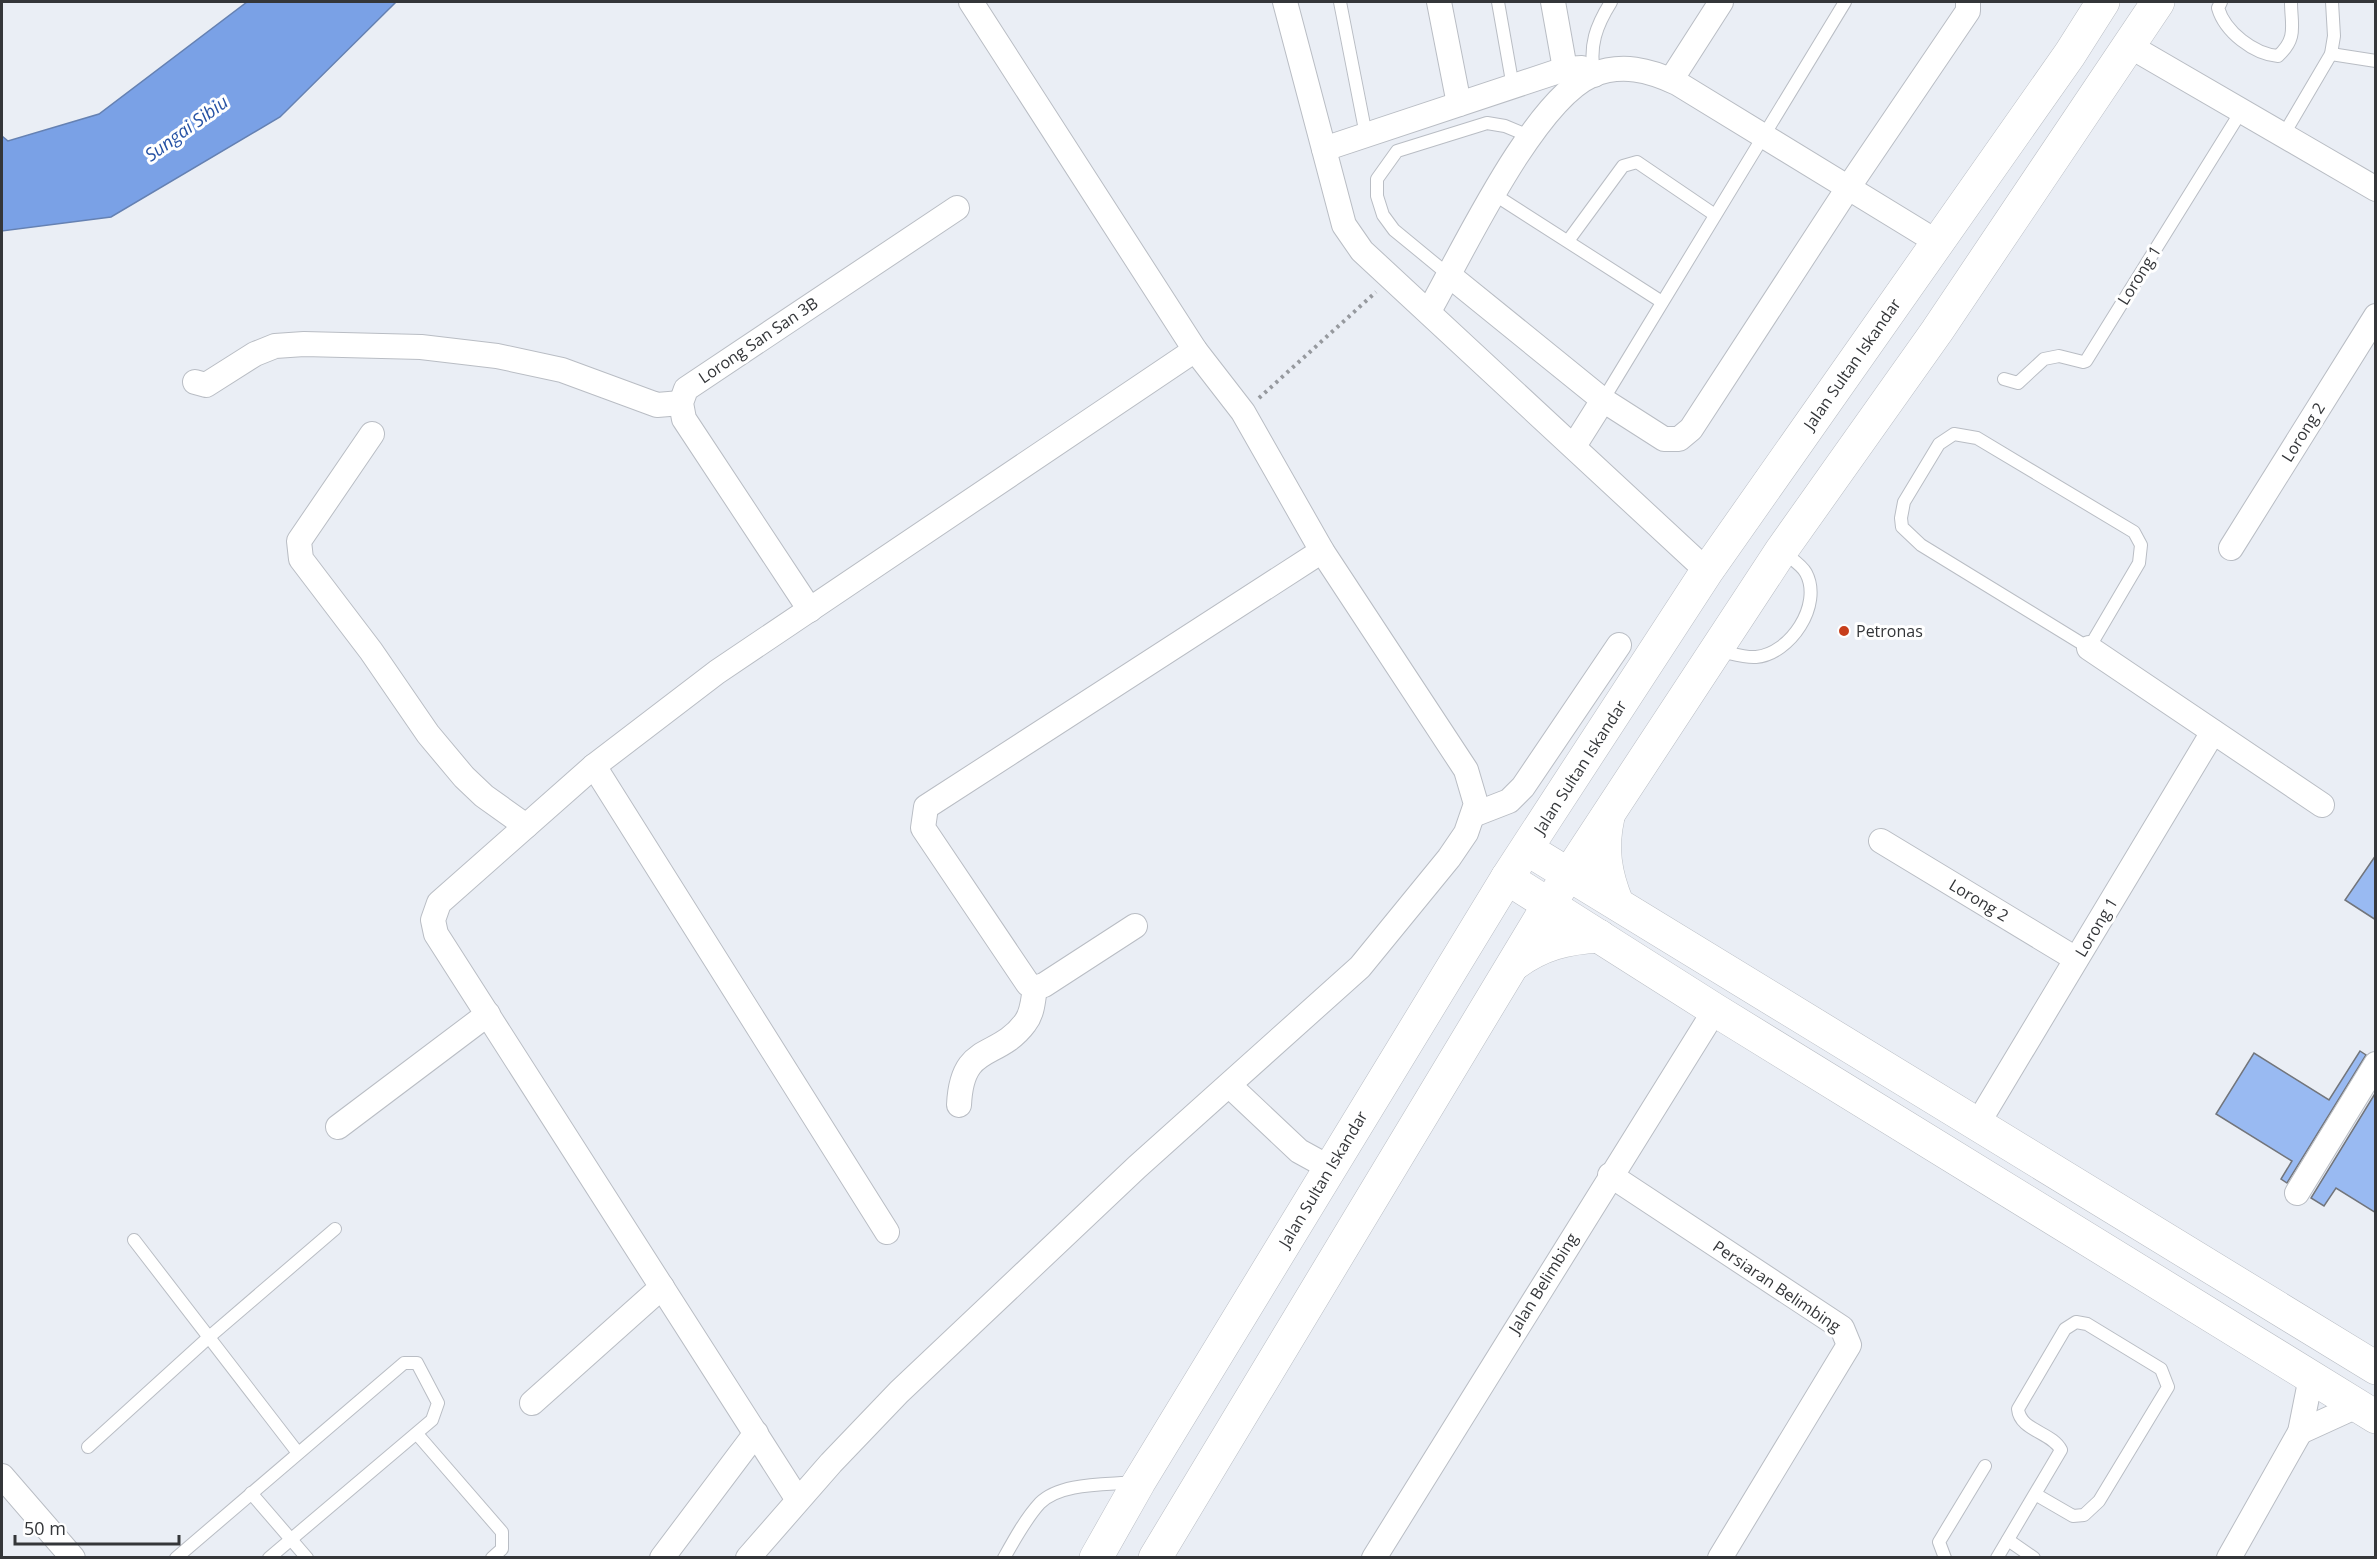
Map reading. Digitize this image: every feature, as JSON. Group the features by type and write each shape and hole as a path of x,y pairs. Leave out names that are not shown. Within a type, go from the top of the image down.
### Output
{"main road":[{"name":"Jalan Sultan Iskandar","path":"1096,1557 1139,1482 1507,878 1707,571 2070,54 2103,2"},
{"path":"1155,1557 1548,906 1610,809 1781,551 1937,331 2158,2"},
{"path":"1610,809 1604,833 1604,857 1608,881 1617,903"},
{"path":"1527,849 2375,1368"},
{"path":"1507,878 1715,1010 2366,1411"},
{"path":"1511,967 1529,952 1551,943 1599,936"}],"street":[{"path":"748,1557 899,1392 1137,1167 1360,967 1449,858 1473,815 1476,804 1466,770 1322,551 1244,412 1195,350 971,2"},
{"path":"1285,2 1344,225 1362,251 1707,571"},
{"path":"1439,2 1460,104"},
{"path":"1671,80 1721,2"},
{"path":"1450,276 1603,400 1664,439 1679,439 1691,429 1848,188 1968,11 1968,2"},
{"path":"1555,3 1565,69"},
{"path":"2128,45 2376,189"},
{"path":"1324,149 1565,69 1582,68 1594,75"},
{"path":"1429,311 1529,136 1571,89 1594,75 1626,69 1644,69 1671,80 1937,242"},
{"name":"Lorong San San 3B","path":"681,403 686,389 957,208"},
{"name":"Lorong 2","path":"2231,548 2376,316"},
{"path":"195,382 206,385 255,354 275,346 304,344 421,347 497,356 562,370 657,405 681,403 684,419 810,610"},
{"path":"798,1500 436,934 433,920 439,903 594,766 717,672 1195,350"},
{"path":"1574,446 1603,400"},
{"path":"372,434 299,542 301,559 371,651 428,734 484,796 526,826"},
{"path":"1135,926 1044,985 1035,987 1028,984 923,828 926,807 1322,551"},
{"path":"1473,815 1509,801 1523,787 1619,645"},
{"path":"2089,648 2322,805"},
{"name":"Lorong 1","path":"1978,1123 2213,732"},
{"path":"594,766 887,1232"},
{"name":"Lorong 2","path":"1881,841 2076,959"},
{"path":"959,1104 962,1075 969,1064 1017,1033 1027,1022 1035,987"},
{"name":"Jalan Belimbing","path":"1374,1557 1610,1175 1715,1010"},
{"path":"338,1127 488,1014"},
{"path":"2297,1193 2376,1064"},
{"path":"1230,1086 1299,1151 1330,1168"},
{"name":"Persiaran Belimbing","path":"1610,1175 1842,1328 1847,1335 1849,1345 1720,1557"},
{"path":"532,1403 662,1287"},
{"path":"2229,1557 2300,1432 2311,1377"},
{"path":"2300,1432 2366,1411"},
{"path":"662,1557 756,1433"},
{"path":"2,1476 73,1557"}],"lane":[{"path":"1340,2 1366,135"},
{"path":"1498,2 1513,87"},
{"path":"1594,75 1592,43 1599,21 1611,2"},
{"path":"1603,400 1845,2"},
{"path":"2221,2 2218,8 2221,19 2237,36 2264,55 2278,56 2289,46 2293,29 2290,2"},
{"path":"2284,134 2331,54 2334,36 2331,2"},
{"path":"2331,54 2376,62"},
{"name":"Lorong 1","path":"2004,379 2018,382 2044,359 2052,357 2086,361 2242,110"},
{"path":"1450,276 1394,230 1383,215 1377,196 1377,179 1397,151 1487,123 1505,126 1529,136"},
{"path":"1568,241 1623,166 1630,162 1637,162 1715,215"},
{"path":"1495,195 1662,302"},
{"path":"1954,434 1977,438 2134,532 2140,545 2139,563 2089,648 1909,536 1900,518 1904,502 1939,444 1954,434"},
{"path":"1715,650 1756,657 1774,651 1788,641 1798,629 1809,608 1811,590 1806,572 1781,551"},
{"path":"88,1447 208,1338 335,1229"},
{"path":"134,1240 298,1453"},
{"path":"1997,1557 2061,1450 2054,1441 2025,1423 2019,1416 2018,1409 2065,1329 2076,1322 2087,1324 2162,1369 2168,1387 2099,1501 2084,1515 2073,1516 2036,1494"},
{"path":"176,1557 408,1362 417,1363 438,1403 432,1420 269,1557"},
{"path":"417,1434 502,1532 502,1549 492,1557"},
{"path":"1945,1557 1939,1542 1985,1466"},
{"path":"1004,1557 1041,1503 1053,1494 1071,1489 1139,1482"},
{"path":"251,1493 307,1557"},
{"path":"2008,1540 2034,1557"}],"path":[{"path":"1244,412 1392,278"}],"water":[{"name":"Sungai Sibiu","path":"247,2 396,2 280,117 111,217 2,231 2,136 8,141 99,114"}],"building":[{"path":"2376,855 2376,920 2345,900"},
{"path":"2360,1051 2366,1055 2287,1183 2281,1179 2292,1161 2216,1114 2254,1053 2329,1100"},
{"path":"2376,1092 2376,1213 2336,1188 2324,1206 2311,1198"}],"place":[{"name":"Petronas","path":"1844,631"}]}
